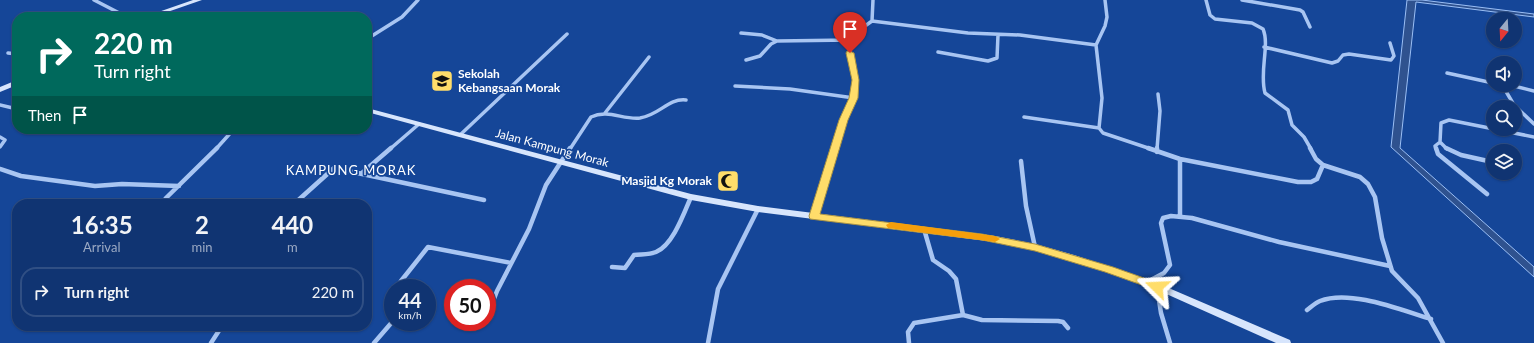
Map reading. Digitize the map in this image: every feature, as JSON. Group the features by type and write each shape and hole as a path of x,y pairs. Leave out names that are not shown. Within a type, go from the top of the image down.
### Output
{"main road":[{"path":"162,12 199,0"},
{"path":"171,12 203,0"},
{"path":"0,85 12,79"},
{"path":"0,90 12,84"},
{"name":"Jalan Kampung Morak","path":"372,111 691,198 758,209 995,239 1035,247 1147,282 1286,343"}],"street":[{"path":"94,0 117,12"},
{"path":"372,36 404,14 414,6 418,0"},
{"path":"872,21 873,0"},
{"path":"1099,128 1102,98 1096,44 1105,26 1107,17 1105,0"},
{"path":"1206,0 1209,13 1215,18 1252,24 1263,28 1264,47 1262,74 1265,93 1288,110 1292,125 1304,137 1316,159 1323,165 1360,177 1368,184 1375,197 1382,238 1392,271 1418,298 1443,343"},
{"path":"1242,0 1300,10 1303,12 1310,27"},
{"path":"814,216 844,120 854,98 856,80 850,58 850,40 858,30 872,21 968,33 1020,35 1096,44"},
{"path":"742,33 762,35 777,41 850,40"},
{"path":"460,135 567,34"},
{"path":"938,52 988,61 994,60 997,58 998,35"},
{"path":"746,60 760,56 771,44 777,41"},
{"path":"1264,47 1326,62 1337,63 1340,62 1343,55 1350,54 1382,60 1391,60 1394,56 1390,43"},
{"path":"8,52 12,53"},
{"path":"605,113 649,57"},
{"path":"1447,73 1486,81"},
{"path":"735,86 790,89 854,98"},
{"path":"1522,88 1534,91"},
{"path":"1505,92 1514,105 1532,120 1534,124"},
{"path":"1156,152 1160,111 1158,94"},
{"path":"496,294 529,229 546,185 591,117 596,113 605,113 637,118 656,113 673,100 686,100"},
{"path":"0,105 12,108"},
{"path":"1024,118 1099,128 1107,135 1180,159 1298,182 1311,182 1317,179 1323,165"},
{"path":"1486,160 1453,152 1441,146 1441,123 1449,120 1534,137"},
{"path":"362,173 419,124"},
{"path":"165,199 230,134"},
{"path":"0,137 5,140 0,147"},
{"path":"1440,142 1435,146 1438,154 1487,194"},
{"path":"1180,159 1180,216"},
{"path":"1021,160 1026,206 1035,247"},
{"path":"299,199 332,168 362,173 484,200"},
{"path":"0,169 21,176 95,186 122,184 179,186"},
{"path":"612,267 625,268 634,255 656,252 661,249 674,232 691,198"},
{"path":"708,343 718,289 758,209"},
{"path":"1147,282 1164,273 1170,265 1162,223 1163,218 1167,216 1180,216 1218,224 1244,233 1279,242 1390,266"},
{"path":"924,229 933,260 949,271 956,280 963,316"},
{"path":"403,279 428,247 511,263"},
{"path":"1157,287 1160,313 1170,343"},
{"path":"1307,310 1320,301 1336,298 1352,299 1431,320"},
{"path":"909,343 907,331 914,323 963,316 982,320 1058,321 1063,322 1068,328"},
{"path":"211,343 219,331"},
{"path":"374,343 384,331"}],"water":[{"path":"1407,0 1422,0 1518,12 1495,12 1416,2 1400,148 1534,267 1534,277 1391,147"},
{"path":"1522,12 1534,14 1534,17 1522,15"}],"slow traffic":[{"path":"891,225 995,239"}],"place":[{"name":"Sekolah Kebangsaan Morak","path":"442,81"},
{"name":"Masjid Kg Morak","path":"728,181"}],"district":[{"name":"KAMPUNG MORAK","path":"351,170"}],"route":[{"path":"850,53 856,80 854,98 844,120 814,216 982,237 1035,247 1109,269 1157,287"}]}
